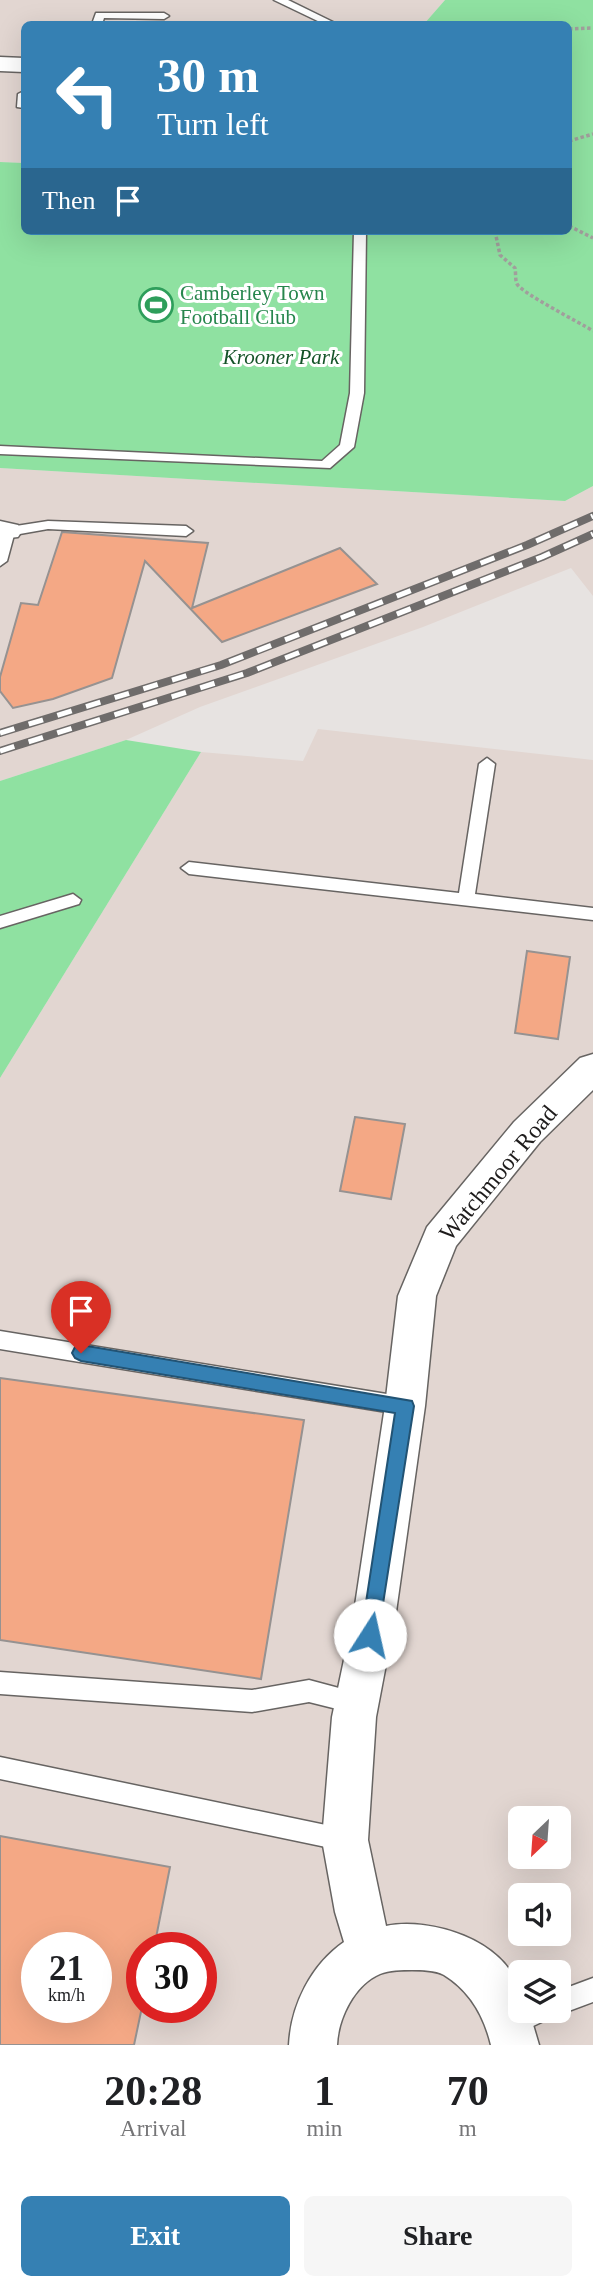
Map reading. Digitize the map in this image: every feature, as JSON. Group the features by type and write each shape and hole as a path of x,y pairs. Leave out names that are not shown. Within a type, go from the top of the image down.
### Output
{"street":[{"path":"0,64 21,65"},
{"name":"Watchmoor Road","path":"371,1951 358,1912 345,1840 357,1703 375,1612 405,1406 417,1296 440,1238 527,1132 593,1068"},
{"path":"313,2045 313,2027 326,1993 352,1963 371,1951 418,1944 454,1953 480,1971 522,2027"}],"lane":[{"path":"279,0 325,21"},
{"path":"98,21 100,15 164,16"},
{"path":"0,450 326,465 347,447 357,393 360,235"},
{"path":"0,561 4,531 48,525 186,531"},
{"path":"466,900 487,764"},
{"path":"189,868 593,914"},
{"path":"0,922 73,900"},
{"path":"0,1339 405,1406"},
{"path":"0,1683 252,1701 309,1691 357,1703"},
{"path":"0,1768 345,1840"},
{"path":"571,1998 593,1990"}],"path":[{"path":"572,29 593,28"},
{"path":"572,140 593,134"},
{"path":"572,228 593,238"},
{"path":"496,235 500,255 515,268 517,284 529,296 559,310 593,331"}],"shaded area":[{"path":"0,0 445,0 427,21 21,21 21,163 0,162"},
{"path":"0,468 565,501 593,486 593,596 571,568 423,627 200,707 126,740 0,781"},
{"path":"318,729 593,760 593,2045 0,2045 0,1078 201,752 303,761"}],"green space":[{"name":"Krooner Park","path":"445,0 593,0 593,486 565,501 0,468 0,162 21,163 21,235 572,235 572,21 427,21"},
{"path":"126,740 201,752 0,1078 0,781"}],"building":[{"path":"62,532 208,543 192,608 340,548 377,584 222,642 145,561 112,678 53,699 13,708 0,691 0,677 21,603 38,605"},
{"path":"527,951 570,957 558,1039 515,1033"},
{"path":"355,1117 405,1124 391,1199 340,1191"},
{"path":"0,1378 304,1420 261,1679 0,1640"},
{"path":"0,1836 170,1867 157,1932 126,1932 126,2023 139,2023 134,2045 0,2045"}],"railway":[{"path":"0,733 221,665 527,545 593,516"},
{"path":"0,751 247,673 542,557 593,534"}],"place":[{"name":"Camberley Town Football Club","path":"156,305"}],"route":[{"path":"81,1353 405,1406 370,1635"}]}
